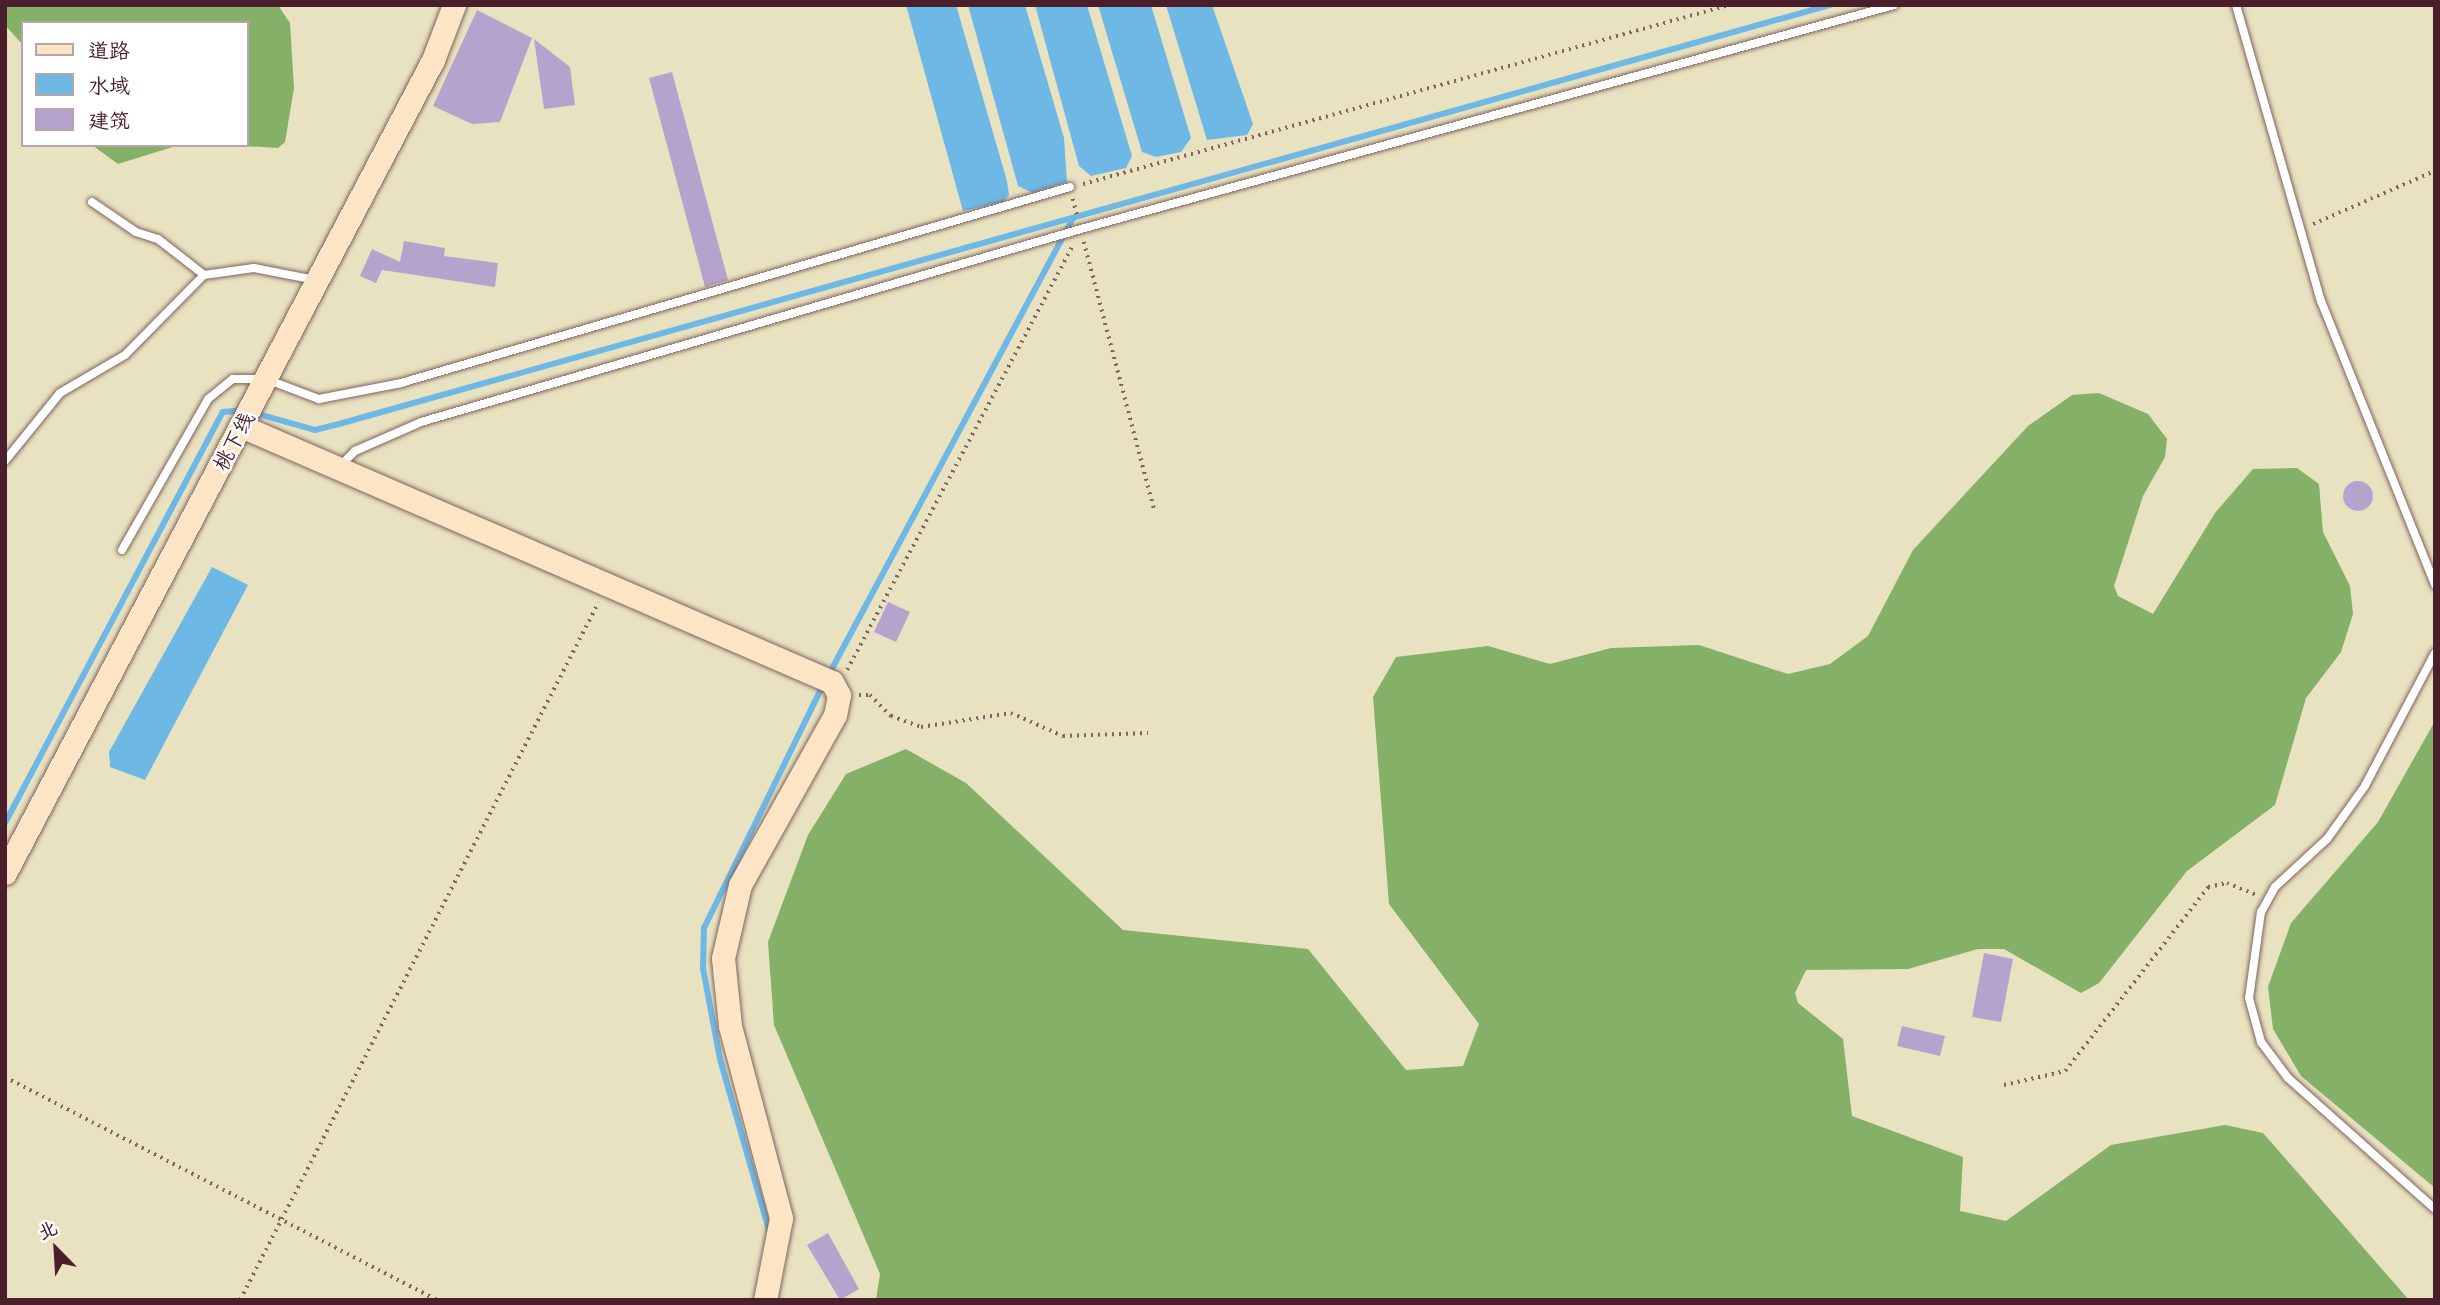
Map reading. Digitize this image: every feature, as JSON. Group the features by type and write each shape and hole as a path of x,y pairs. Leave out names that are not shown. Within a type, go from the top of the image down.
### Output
{"street":[{"name":"桃下线","path":"5,873 433,60 454,5"},
{"path":"241,426 821,673 839,695 835,715 740,885 723,958 730,1026 781,1218 765,1300"}],"lane":[{"path":"339,467 355,451 421,422 1081,229 1894,5"},
{"path":"2236,5 2321,300 2435,585"},
{"path":"122,550 218,386 266,379 319,400 401,383 1070,187"},
{"path":"92,202 136,232 158,239 204,275"},
{"path":"5,461 60,393 125,355 204,275 254,268 318,280"},
{"path":"2435,653 2365,786 2327,839 2275,887 2266,904 2249,998 2261,1042 2288,1079 2435,1209"}],"path":[{"path":"1154,508 1070,187 1729,5"},
{"path":"2301,229 2435,171"},
{"path":"1081,229 839,695 870,695 891,716 920,727 1011,713 1063,736 1148,733"},
{"path":"240,1300 608,583"},
{"path":"2004,1085 2065,1071 2208,887 2227,883 2252,890 2266,904"},
{"path":"5,1077 437,1300"}],"green space":[{"path":"5,5 278,5 290,23 294,88 285,142 278,148 248,146 248,21 21,21 21,43 5,25"},
{"path":"95,147 173,147 118,164"},
{"path":"2099,393 2148,414 2167,439 2165,457 2143,496 2114,586 2118,596 2153,614 2215,513 2253,469 2297,468 2319,484 2323,532 2350,586 2353,614 2341,652 2306,698 2275,805 2187,871 2099,983 2081,993 2004,949 1978,949 1908,969 1806,970 1795,993 1798,1003 1843,1039 1852,1116 1963,1157 1960,1211 2006,1221 2111,1145 2225,1125 2263,1133 2409,1300 876,1300 880,1274 774,1025 768,942 808,835 846,774 906,749 966,783 1123,930 1308,949 1406,1070 1463,1066 1479,1024 1389,904 1373,697 1396,657 1488,646 1550,664 1611,648 1699,645 1788,674 1830,664 1868,636 1913,550 2028,426 2072,395"},
{"path":"2435,721 2435,1188 2301,1076 2273,1029 2268,987 2291,923 2378,822"}],"water":[{"path":"906,5 956,5 1007,181 1009,195 1003,202 963,211"},
{"path":"968,5 1025,5 1064,138 1067,182 1033,193 1018,186"},
{"path":"1035,5 1087,5 1132,156 1126,168 1091,176 1079,166"},
{"path":"1098,5 1151,5 1191,138 1181,152 1156,157 1142,152"},
{"path":"1166,5 1212,5 1253,124 1247,135 1207,140"},
{"path":"212,567 248,585 145,780 110,767 109,752"}],"building":[{"path":"477,10 532,38 500,122 472,124 433,106"},
{"path":"534,39 570,67 575,105 544,109"},
{"path":"672,72 728,280 705,287 649,78"},
{"path":"404,241 445,248 444,256 498,263 495,287 382,270 376,283 360,276 372,249 400,262"},
{"path":"2358,481 2364,482 2372,490 2372,502 2364,510 2358,511 2352,510 2344,502 2343,496 2344,490 2352,482"},
{"path":"888,602 910,612 896,642 874,632"},
{"path":"1984,953 2013,959 2001,1022 1972,1017"},
{"path":"1902,1026 1945,1036 1940,1056 1897,1046"},
{"path":"828,1233 859,1289 840,1300 807,1245"}],"waterway":[{"path":"254,413 315,430 339,424 1830,5"},
{"path":"769,1230 720,1059 703,968 704,928 820,691 1072,220"},
{"path":"5,823 223,412 244,410"}]}
